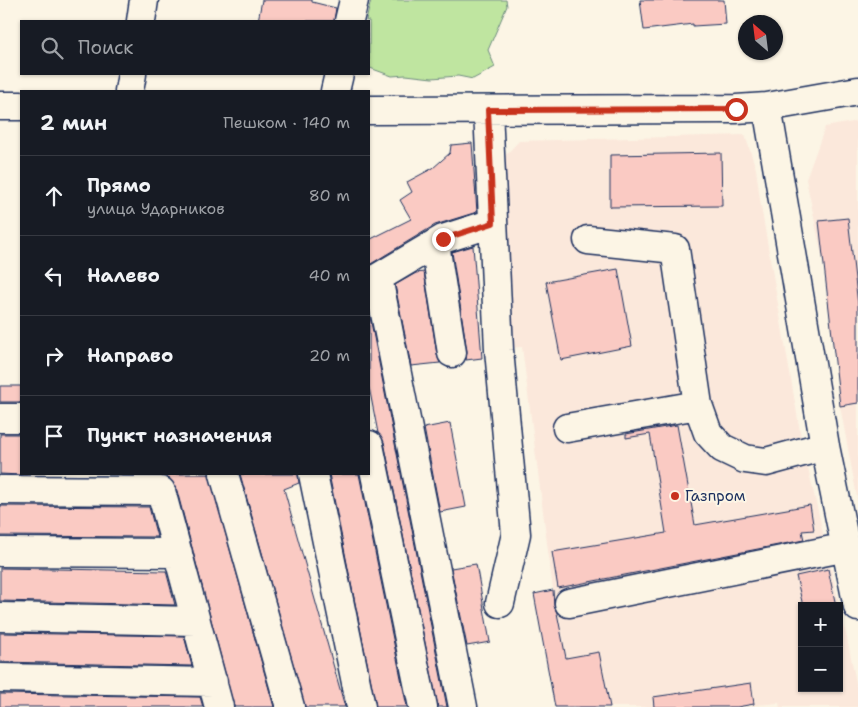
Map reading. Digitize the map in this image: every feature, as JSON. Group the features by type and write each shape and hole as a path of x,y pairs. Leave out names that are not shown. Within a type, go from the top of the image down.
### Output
{"street":[{"path":"141,20 144,0"},
{"path":"350,20 354,0"},
{"path":"129,90 132,75"},
{"path":"335,90 339,75"},
{"path":"370,110 767,108 858,91"},
{"path":"0,106 20,106"},
{"path":"767,108 825,446 847,502 847,547 858,606"},
{"path":"488,110 499,350 516,534 500,603"},
{"path":"463,707 374,281 443,239 493,223"},
{"path":"588,240 675,249 698,405 708,433 722,448 745,459 766,462 825,446"},
{"path":"435,244 452,353"},
{"path":"567,428 698,405"},
{"path":"0,418 20,418"},
{"path":"370,451 423,707"},
{"path":"224,475 290,707"},
{"path":"313,475 361,707"},
{"path":"0,490 161,491 216,694 0,678"},
{"path":"569,603 847,547"},
{"path":"0,552 178,553"},
{"path":"0,617 196,622"}],"shaded area":[{"path":"858,121 858,502 840,406 825,271 806,179 825,127"},
{"path":"745,135 756,169 801,437 839,602 798,602 798,692 843,692 843,621 858,692 858,707 780,707 779,703 737,707 555,707 534,594 553,590 522,347 507,348 501,160 519,141"}],"green space":[{"path":"371,0 506,0 507,6 488,50 495,67 473,79 458,76 432,78 406,75 392,76 370,68 370,20 366,20"}],"building":[{"path":"262,0 312,0 312,2 336,8 334,20 258,20"},
{"path":"640,0 724,0 726,24 693,26 693,24 644,30"},
{"path":"472,143 477,212 435,225 370,264 370,240 411,219 400,200 412,192 407,182 433,168 450,153 451,145"},
{"path":"721,153 722,206 610,207 610,155"},
{"path":"848,218 858,305 858,403 840,406 819,221"},
{"path":"473,246 482,358 466,360 467,351 452,252"},
{"path":"618,269 632,346 561,360 546,282"},
{"path":"424,272 437,355 440,363 411,366 395,285 416,273"},
{"path":"370,317 447,707 438,707 384,442 378,433 370,392"},
{"path":"0,386 20,386 20,402 0,402"},
{"path":"450,423 466,507 440,512 424,428"},
{"name":"Газпром","path":"677,425 695,525 810,505 814,530 802,531 804,540 558,588 552,552 666,533 650,434 626,438 626,434"},
{"path":"0,434 20,434 20,475 0,474"},
{"path":"167,475 209,475 274,707 234,707 176,487"},
{"path":"240,475 298,475 299,483 284,489 345,707 305,707"},
{"path":"329,475 359,475 407,707 376,707"},
{"path":"0,506 149,507 157,537 0,536"},
{"path":"476,564 490,642 467,646 451,568"},
{"path":"0,568 166,571 175,605 0,601"},
{"path":"828,569 835,602 802,602 796,576"},
{"path":"553,590 554,606 566,658 599,652 610,707 555,707 534,594"},
{"path":"0,633 184,636 192,666 0,662"},
{"path":"751,683 754,704 737,707 654,707 653,697"},
{"path":"0,694 200,697 203,707 0,707"}],"place":[{"name":"Газпром","path":"675,496"}],"route":[{"path":"443,239 493,223 488,110 736,109"}]}
